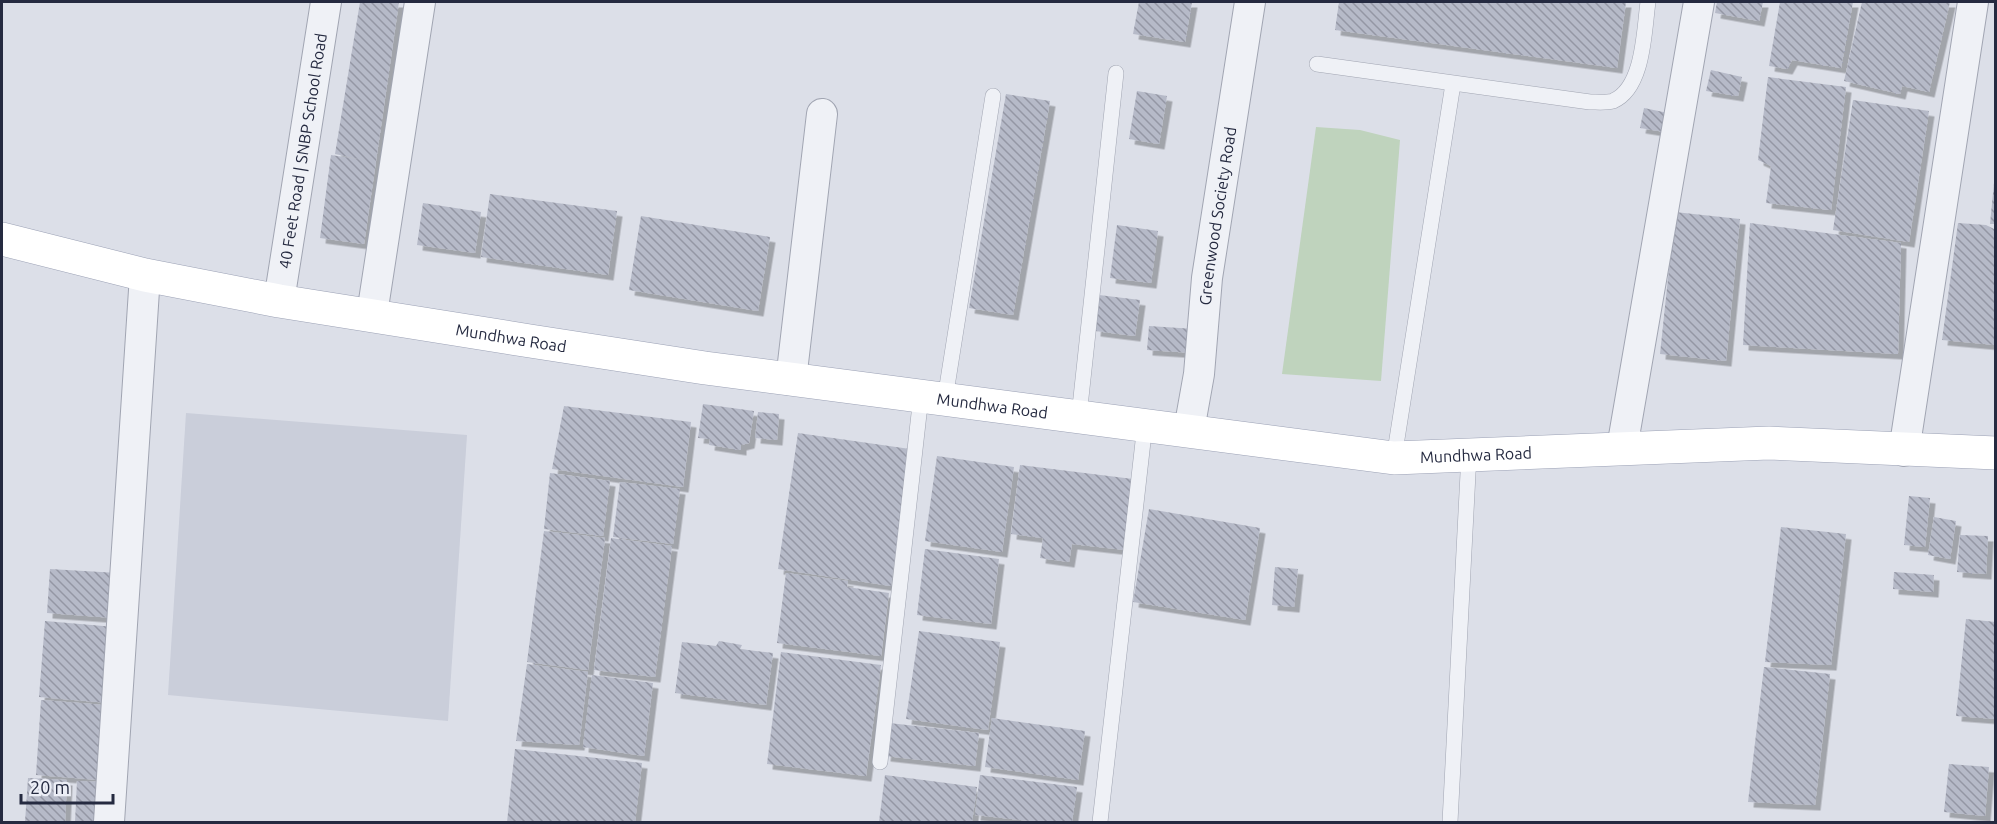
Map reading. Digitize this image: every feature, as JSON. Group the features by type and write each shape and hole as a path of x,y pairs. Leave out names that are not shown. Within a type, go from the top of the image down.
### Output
{"main road":[{"name":"Mundhwa Road","path":"2,238 145,275 279,301 372,314 588,351 791,380 1394,458 1769,443 1904,451 1995,453"}],"street":[{"name":"40 Feet Road | SNBP School Road","path":"279,301 326,2"},
{"path":"372,314 420,2"},
{"name":"Greenwood Society Road","path":"1189,430 1199,374 1207,278 1250,2"},
{"path":"1622,448 1699,2"},
{"path":"1904,451 1973,2"},
{"path":"791,380 822,114"},
{"path":"109,822 145,275"}],"lane":[{"path":"1317,64 1590,102 1613,101 1628,90 1636,78 1648,2"},
{"path":"1079,416 1116,73"},
{"path":"1394,458 1452,84"},
{"path":"880,762 933,398 993,96"},
{"path":"1100,822 1145,424"},
{"path":"1450,822 1469,454"}],"shaded area":[{"path":"186,413 467,435 448,721 168,695"}],"green space":[{"path":"1316,127 1360,130 1400,140 1381,381 1282,374"}],"building":[{"path":"360,2 399,2 364,244 320,238 331,155 363,160 335,154"},
{"path":"1139,2 1192,2 1185,42 1133,34"},
{"path":"1339,2 1626,2 1617,68 1335,30"},
{"path":"1717,2 1763,2 1759,21 1715,13"},
{"path":"1780,2 1853,2 1841,68 1792,60 1787,69 1769,66"},
{"path":"1862,2 1950,2 1929,92 1902,86 1900,94 1844,81"},
{"path":"1711,70 1742,77 1738,96 1706,91"},
{"path":"1768,77 1846,87 1831,210 1766,203 1771,166 1758,160"},
{"path":"1137,91 1167,96 1159,144 1129,139"},
{"path":"1006,94 1050,101 1013,315 969,308"},
{"path":"1853,100 1929,111 1909,242 1833,230"},
{"path":"1644,108 1668,113 1665,132 1640,128"},
{"path":"1994,183 1996,183 1996,224 1990,224"},
{"path":"490,194 617,211 608,275 481,257"},
{"path":"423,203 481,212 475,253 417,245"},
{"path":"1675,212 1740,219 1726,361 1660,354"},
{"path":"641,216 770,237 758,311 629,290"},
{"path":"1750,223 1901,243 1898,354 1743,345"},
{"path":"1958,223 1986,225 1996,230 1996,345 1942,340"},
{"path":"1117,225 1158,231 1151,283 1110,278"},
{"path":"1099,295 1140,300 1135,336 1095,331"},
{"path":"1149,326 1195,329 1193,353 1147,350"},
{"path":"703,404 754,411 749,443 741,445 741,450 709,445 710,439 698,438"},
{"path":"564,406 691,422 683,487 552,469"},
{"path":"758,412 779,414 777,440 755,438"},
{"path":"798,433 910,449 891,586 778,569"},
{"path":"937,456 1014,467 1002,552 925,541"},
{"path":"1020,465 1133,479 1125,550 1072,544 1069,562 1040,558 1043,538 1011,534"},
{"path":"550,473 610,481 603,536 544,529"},
{"path":"620,482 680,489 673,544 613,537"},
{"path":"1909,496 1930,498 1925,547 1904,545"},
{"path":"1149,509 1260,528 1245,620 1133,602"},
{"path":"1934,517 1956,521 1950,559 1928,555"},
{"path":"1781,527 1846,534 1831,665 1765,662"},
{"path":"544,531 605,538 588,670 527,662"},
{"path":"1960,535 1988,536 1986,574 1957,572"},
{"path":"611,538 672,546 655,677 594,670"},
{"path":"925,549 999,559 991,624 917,615"},
{"path":"1275,567 1298,569 1294,607 1272,605"},
{"path":"50,569 118,573 114,618 47,613"},
{"path":"1894,572 1934,575 1933,592 1893,589"},
{"path":"786,573 848,581 847,587 889,593 881,656 777,643"},
{"path":"1966,619 1996,622 1996,719 1956,716"},
{"path":"45,621 115,627 109,703 39,697"},
{"path":"919,631 1000,642 988,730 906,719"},
{"path":"719,641 742,645 740,649 773,653 766,705 675,693 682,642 716,646"},
{"path":"781,652 881,665 866,776 767,764"},
{"path":"527,664 588,672 579,745 516,741"},
{"path":"1764,667 1830,674 1815,805 1748,802"},
{"path":"592,675 653,683 644,756 583,747"},
{"path":"41,700 105,705 100,780 36,775"},
{"path":"992,718 1085,731 1078,780 985,767"},
{"path":"889,723 979,733 975,766 885,756"},
{"path":"515,749 642,763 635,822 507,822"},
{"path":"1949,764 1989,767 1985,816 1944,812"},
{"path":"885,775 977,787 972,822 879,822"},
{"path":"980,775 1077,787 1072,822 1040,822 975,815"},
{"path":"28,778 67,780 65,822 25,822"},
{"path":"77,781 104,782 103,822 75,822"}]}
